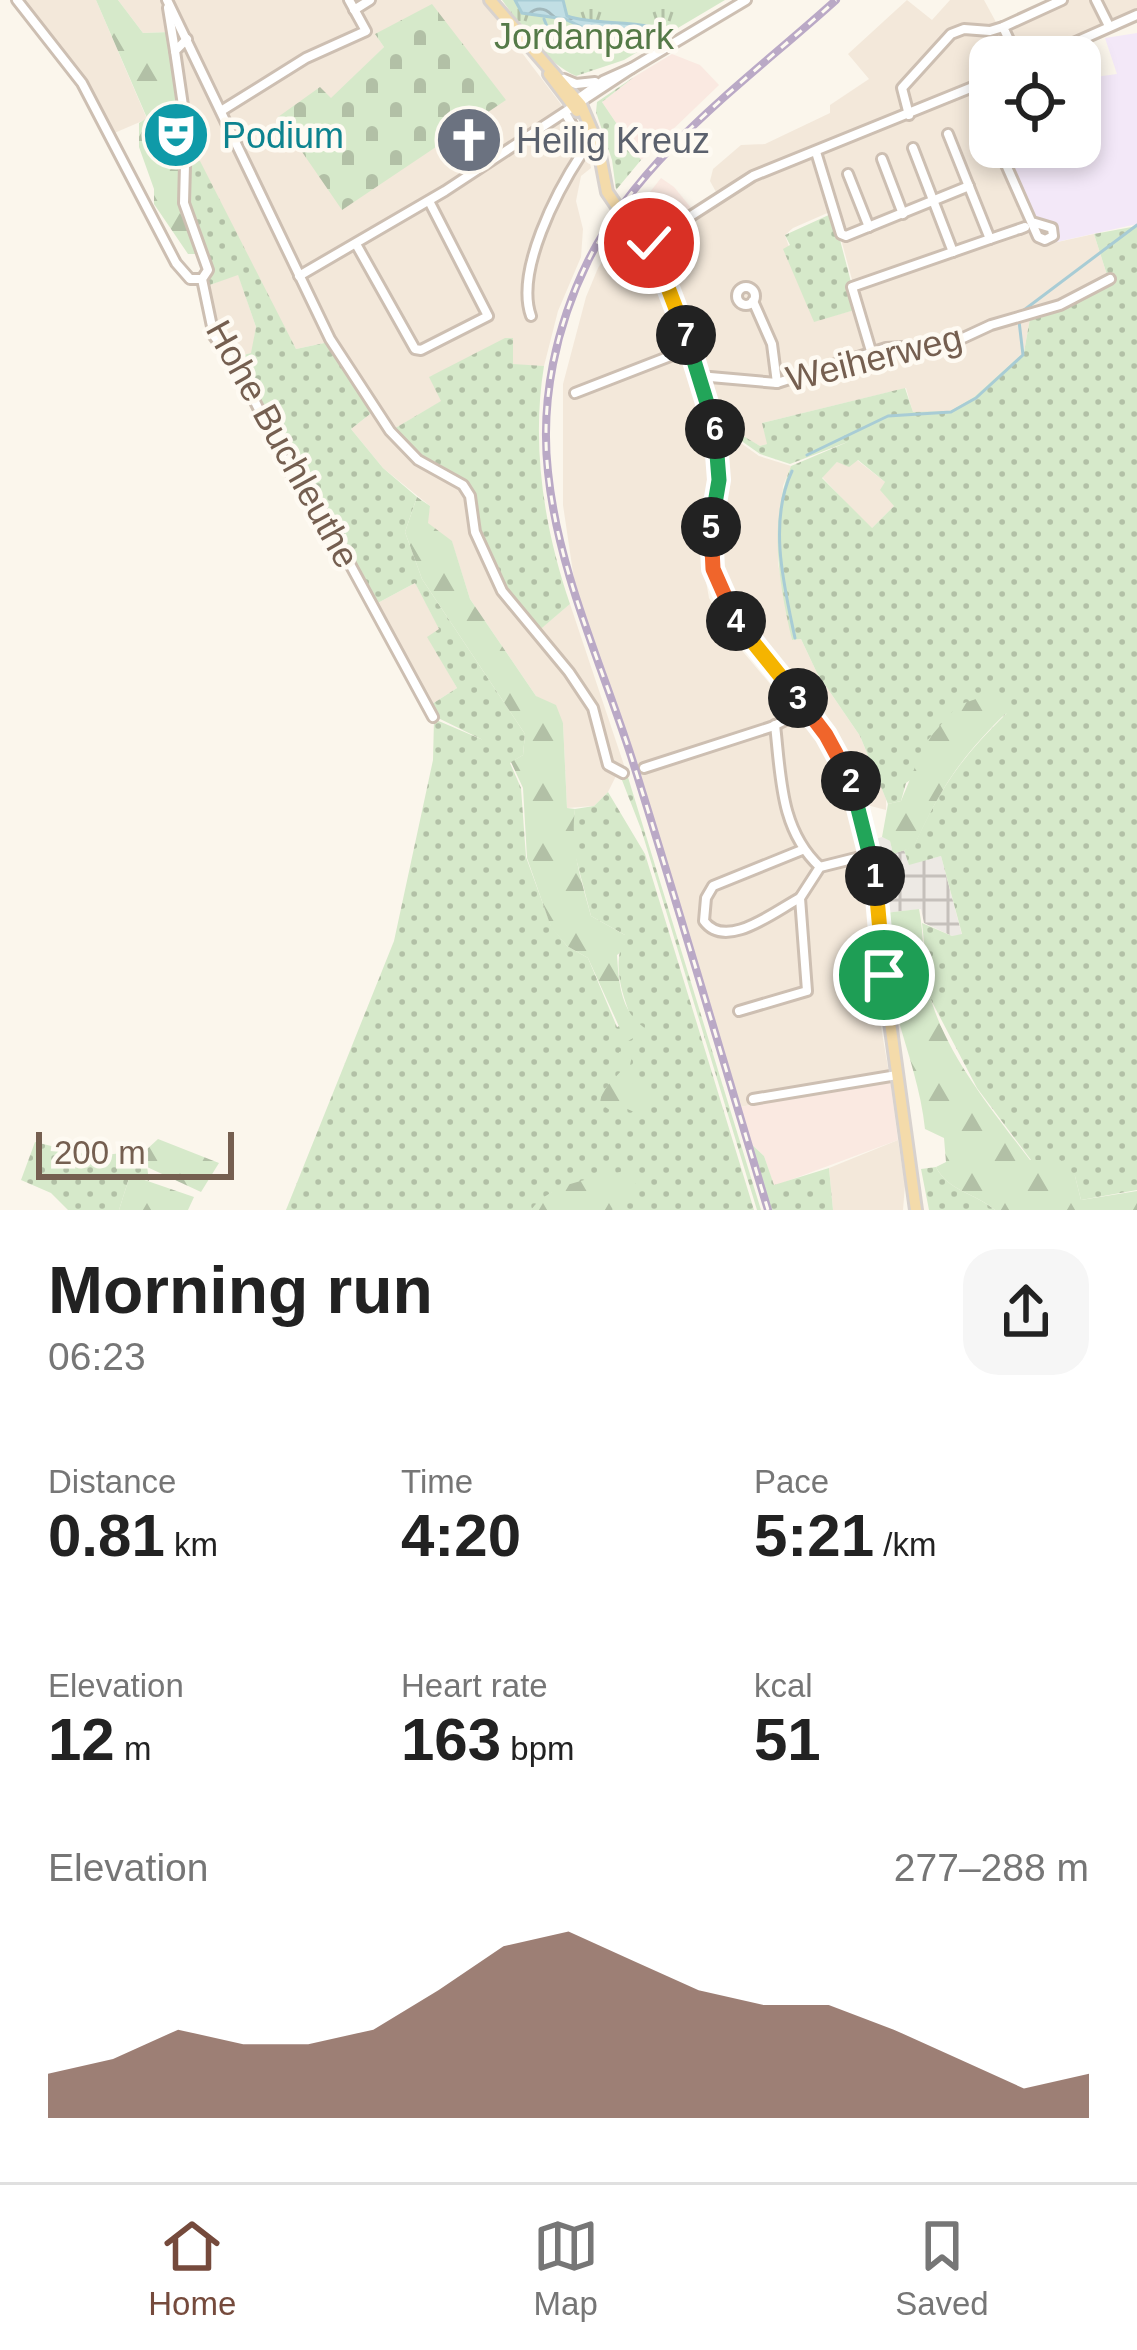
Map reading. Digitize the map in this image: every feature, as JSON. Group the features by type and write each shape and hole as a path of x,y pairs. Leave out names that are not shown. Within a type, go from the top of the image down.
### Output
{"main road":[{"path":"490,0 533,51 598,145 607,192 676,300 719,448 711,535 718,584 741,630 808,710 842,761 860,805 872,854 916,1210"},
{"path":"533,51 560,76 573,107"}],"street":[{"name":"Hohe Buchleuthe","path":"17,0 82,82 176,263 190,279 202,279 214,336 239,370 293,477 319,507 433,717"},
{"path":"167,0 186,126 184,203 206,261 208,270 202,279"},
{"path":"167,0 330,339 390,431 418,460 463,485 470,496 475,532 502,591 593,708 608,766 623,773"},
{"path":"221,111 306,58 366,31 351,5 370,0"},
{"path":"299,276 429,201 632,68 746,0"},
{"path":"909,115 902,88 934,58 946,37 964,28 990,32 1062,0"},
{"path":"1096,0 1109,26"},
{"path":"1087,36 1137,15"},
{"path":"1003,27 1007,36"},
{"path":"175,51 187,39"},
{"path":"560,76 576,85 603,81 632,68"},
{"path":"573,107 603,81"},
{"path":"644,246 753,176 969,89"},
{"path":"531,316 527,286 548,209 583,147 573,107"},
{"path":"948,134 990,239"},
{"path":"914,148 952,252"},
{"path":"816,152 841,234 968,186"},
{"path":"882,159 903,214"},
{"path":"1008,168 1032,222"},
{"path":"848,174 869,227"},
{"path":"356,244 415,349 422,350 488,316 429,201"},
{"path":"871,352 852,287 1020,229"},
{"name":"Weiherweg","path":"699,376 777,383 871,352 950,344 991,325 1060,305 1110,279"},
{"path":"753,301 772,344 777,383"},
{"path":"575,393 691,348"},
{"path":"644,768 808,710"},
{"path":"775,725 784,806 802,850 820,867"},
{"path":"802,850 713,886 706,898 704,921 715,932 730,934 800,898 820,867 872,854"},
{"path":"740,1011 808,991 800,898"},
{"path":"753,1099 898,1075"}],"shaded area":[{"path":"20,0 96,0 147,119 112,134 84,82"},
{"path":"118,0 365,0 352,9 364,31 223,109 329,342 296,349 250,264 175,163 164,127 165,114 180,110 169,32 143,33"},
{"path":"374,0 482,0 566,111 427,200 300,273 224,112 368,31 357,10","holes":["376,35 506,100 278,117 331,99 384,47"]},
{"path":"907,0 932,20 950,0 984,0 1004,36 969,36 969,86 751,173 716,192 710,181 713,169 741,145 765,144 830,113 830,105 869,79 848,54"},
{"path":"1067,0 1137,0 1137,13 1085,36 1009,36 1005,28"},
{"path":"1137,33 1137,224 1052,243 1055,232 1033,221 1009,168 1101,168 1101,76 1117,74 1105,38"},
{"path":"672,54 700,65 719,85 641,160 602,102"},
{"path":"969,92 969,168 1020,168 1038,237 1053,243 1094,234 1108,278 1031,313 1024,352 974,397 950,411 913,413 906,388 762,423 768,444 760,446 735,433 725,436 685,310 652,246 713,202 816,155 832,211 785,235 814,321 858,309 871,350 818,154"},
{"path":"567,113 587,149 591,168 581,176 576,201 583,229 581,257 558,311 544,366 512,365 430,376 442,401 392,430 332,338 302,276"},
{"path":"661,178 692,209 649,240 632,215"},
{"path":"624,228 657,274 669,301 711,445 712,480 702,558 709,598 728,634 819,742 842,786 861,855 890,1079 740,1107 634,760 575,586 563,505 563,384 586,297"},
{"path":"238,274 256,327 252,353 232,358 215,335 207,286"},
{"path":"374,411 388,432 452,478 469,497 501,592 533,635 570,604 626,771 618,772 594,806 567,808 563,723 536,696 470,599 452,542 427,523 430,506 383,468 351,429"},
{"path":"724,439 791,466 783,486 778,563 792,640 801,639 817,673 860,736 886,799 886,810 867,805 833,733 728,598 716,538"},
{"path":"857,460 885,482 894,506 871,529 822,477 837,462"},
{"path":"415,583 440,630 428,637 457,688 429,706 374,605"},
{"path":"876,839 890,841 893,854 904,850 909,864 941,856 962,935 952,936 924,923 921,909 885,913"},
{"path":"890,1079 898,1140 774,1186 764,1156 750,1143 740,1107"},
{"path":"898,1140 905,1185 903,1210 833,1210 829,1168"}],"green space":[{"path":"96,0 118,0 143,33 170,32 180,110 165,114 165,133 175,163 183,162 184,217 197,254 188,254 154,204 154,189 139,147 139,123 147,118"},
{"name":"Jordanpark","path":"502,0 725,0 624,60 576,76 544,53"},
{"path":"432,4 506,100 342,210 278,117 320,87 331,98 384,47 375,34"},
{"path":"634,77 602,102 641,160 616,190 597,102"},
{"path":"200,161 296,349 329,342 374,411 351,429 383,468 417,497 405,532 422,579 525,734 523,755 510,763 521,788 526,857 551,926 567,946 588,958 617,1027 632,1020 619,968 625,935 591,916 571,839 575,809 594,806 608,792 645,854 754,1210 611,1210 620,1199 592,1179 551,1193 531,1210 286,1210 394,941 433,760 434,719 483,740 434,716 429,706 457,688 427,637 439,629 415,583 374,605 320,506 294,476 232,358 251,353 256,327 238,275 207,286 208,259 188,217 186,162"},
{"path":"833,213 858,309 814,322 783,249 790,245 785,235"},
{"path":"1137,226 1137,1190 1081,1200 1075,1176 1031,1160 977,1088 930,998 922,923 952,936 962,934 941,856 909,865 904,850 914,846 964,760 1007,713 906,783 901,801 888,804 860,736 817,673 801,639 792,640 780,575 780,509 791,466 850,441 790,464 760,454 733,435 760,446 767,444 762,423 905,388 913,412 950,411 974,397 1024,352 1031,313 1061,307 1108,278 1094,234","holes":["858,460 885,482 880,490 894,506 872,528 822,478 837,462 849,467"]},
{"path":"513,338 513,364 544,366 539,426 542,486 570,604 536,633 492,563 464,485 420,459 392,430 441,401 429,377"},
{"path":"417,497 430,506 428,523 452,541 470,599 536,696 556,705 563,723 567,808 575,809 575,850 591,916 625,935 626,948 617,955 621,988 632,1016 648,1030 626,1042 588,958 567,946 551,927 527,858 523,788 511,762 523,755 525,734 422,579 405,532"},
{"path":"985,696 1000,699 1007,712 953,774 914,847 893,854 890,841 882,837 888,804 901,801 925,743 958,705"},
{"path":"627,774 761,1210 757,1210 641,829 620,775"},
{"path":"919,909 927,982 937,1016 986,1102 1030,1160 1061,1160 1075,1176 1081,1200 1137,1191 1137,1210 995,1210 941,1175 936,1167 946,1162 944,1138 925,1129 887,961 885,913"},
{"path":"619,1052 632,1055 627,1081 648,1090 647,1100 640,1104 641,1111 623,1107 615,1114 600,1103 602,1092 621,1071"},
{"path":"158,1139 219,1163 201,1192 147,1167 145,1151"},
{"path":"35,1142 92,1156 145,1151 149,1181 130,1175 119,1210 68,1210 51,1193 21,1180"},
{"path":"750,1143 764,1156 774,1185 829,1168 833,1210 771,1210"},
{"path":"936,1167 955,1187 995,1210 929,1210 921,1169"},
{"path":"630,1170 636,1183 612,1210 531,1210 563,1187"},
{"path":"130,1175 194,1197 188,1210 119,1210"}],"water":[{"path":"515,0 563,0 567,16 651,27 606,39 565,19 522,13"}],"waterway":[{"path":"544,19 550,34"},
{"path":"1024,310 1137,225"},
{"path":"807,455 888,416 951,412 976,398 1023,355 1019,321"},
{"path":"792,471 780,533 795,638"}],"railway":[{"path":"768,1210 632,759 571,582 553,509 546,418 567,311 610,222 699,120 836,0"}],"place":[{"name":"Podium","path":"176,135"},
{"name":"Heilig Kreuz","path":"469,140"}],"route":[{"path":"649,243 644,246 676,300 717,437 713,569 741,630 808,710 852,784 872,854 884,975"}]}
